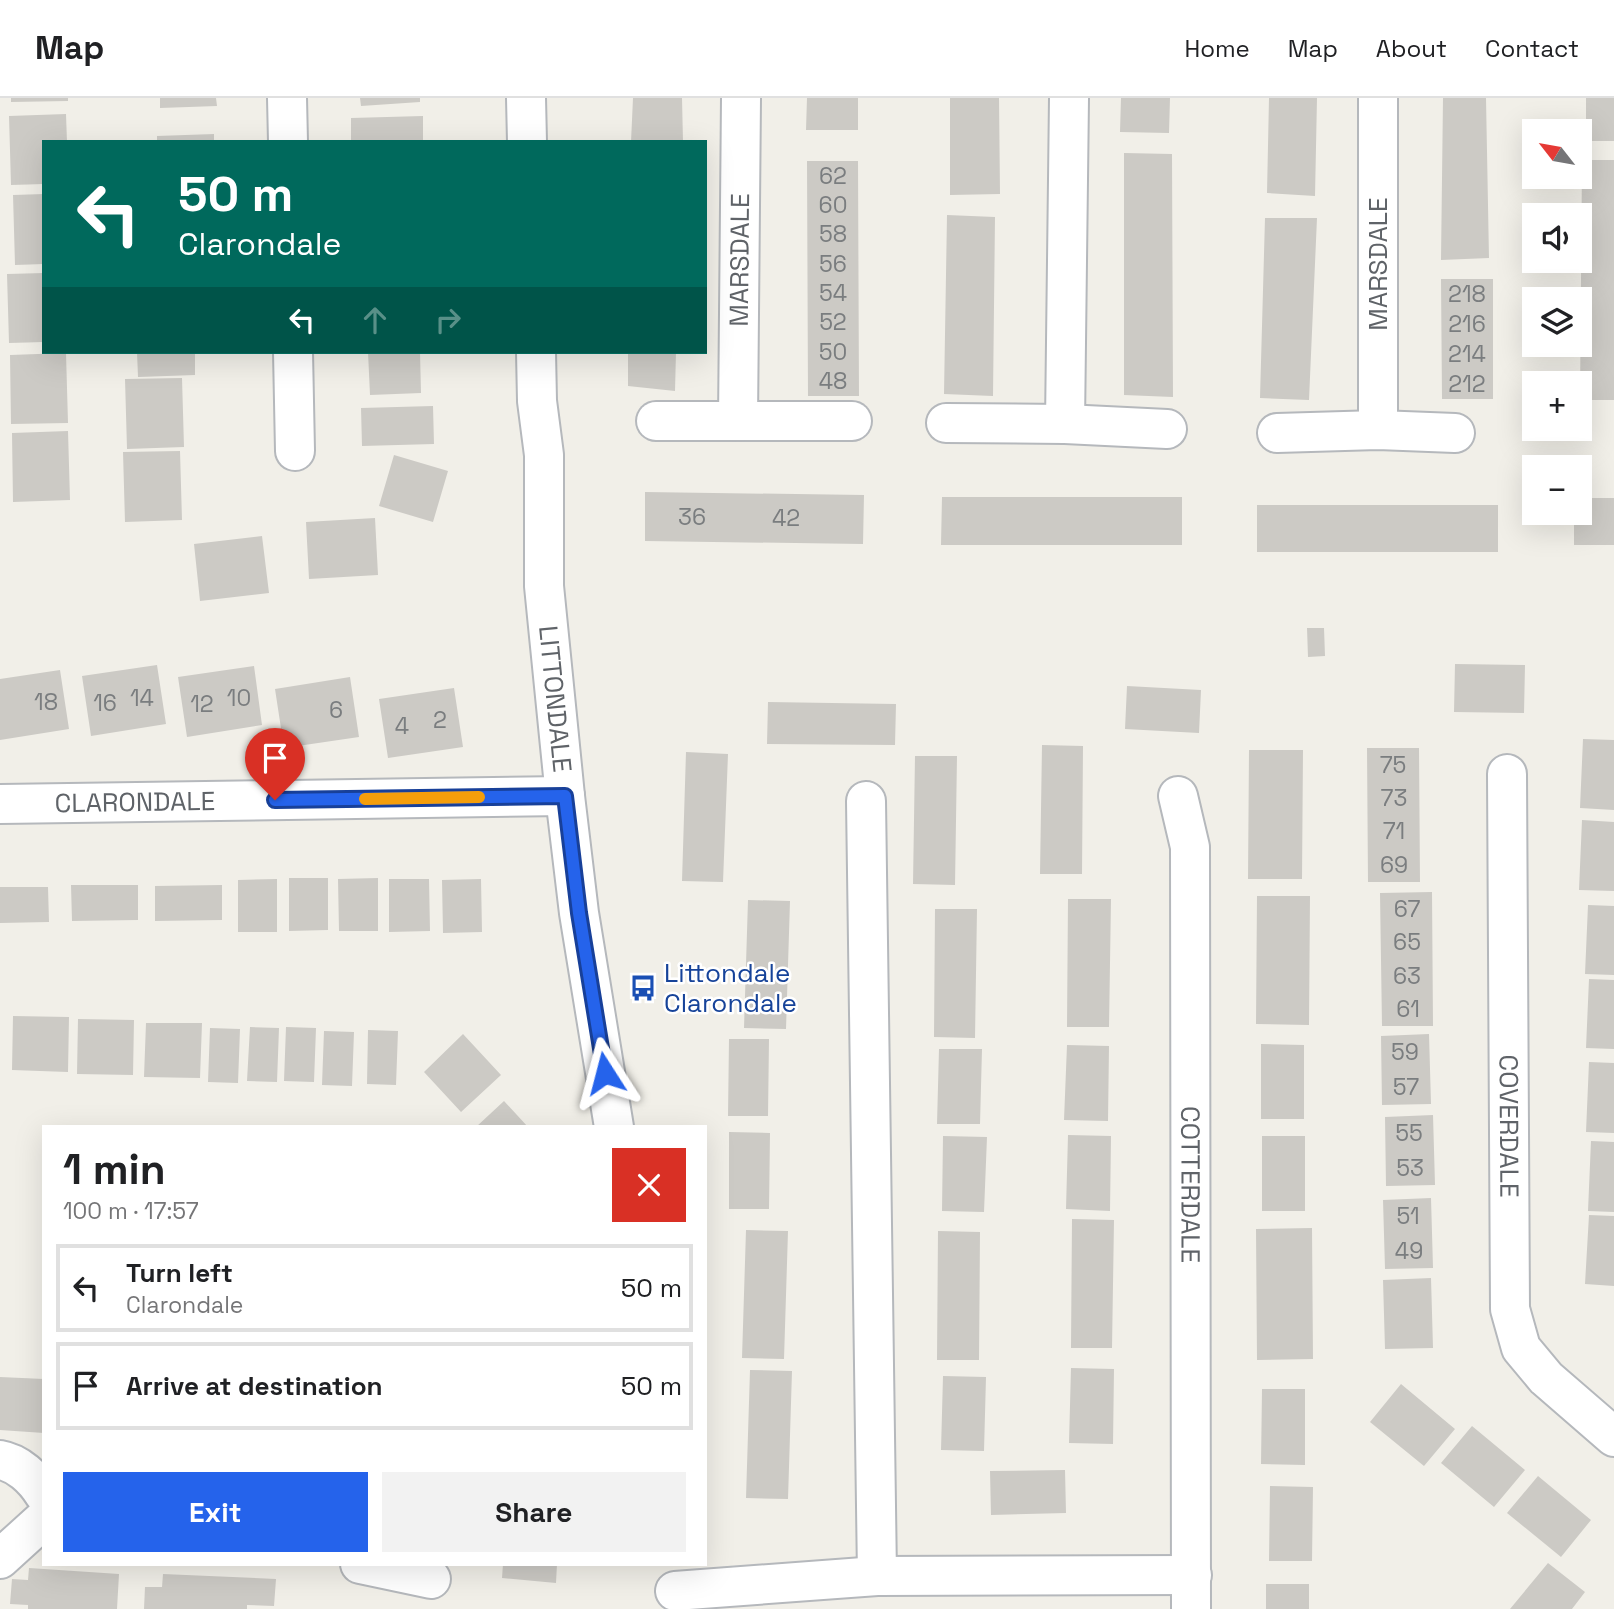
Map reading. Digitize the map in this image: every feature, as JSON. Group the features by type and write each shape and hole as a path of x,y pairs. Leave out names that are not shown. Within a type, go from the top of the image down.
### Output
{"street":[{"path":"287,98 288,140"},
{"path":"526,98 527,140"},
{"name":"MARSDALE","path":"738,421 741,98"},
{"path":"1065,424 1069,98"},
{"name":"MARSDALE","path":"1378,98 1378,429"},
{"path":"293,354 295,451"},
{"name":"LITTONDALE","path":"536,354 537,401 544,455 544,586 565,796 579,913 614,1125"},
{"path":"656,421 852,421"},
{"path":"946,423 1065,424 1167,429"},
{"path":"1278,433 1378,429 1455,433"},
{"name":"COVERDALE","path":"1507,775 1510,1309 1521,1348 1546,1378 1614,1437"},
{"name":"CLARONDALE","path":"0,804 565,796"},
{"name":"COTTERDALE","path":"674,1588 877,1576 1191,1592 1190,847 1178,796"},
{"path":"866,801 877,1576"},
{"path":"0,1460 13,1463 42,1491"},
{"path":"0,1559 42,1521"},
{"path":"367,1566 432,1584"}],"building":[{"path":"11,98 68,98 68,101 11,102"},
{"path":"160,98 216,98 217,106 160,108"},
{"path":"360,98 420,98 420,102 361,106"},
{"path":"633,98 682,98 683,140 631,140"},
{"path":"807,98 858,98 858,130 806,130"},
{"path":"950,98 999,98 1000,194 950,195"},
{"path":"1121,98 1170,98 1169,133 1120,132"},
{"path":"1269,98 1317,98 1315,196 1267,193"},
{"path":"1443,98 1486,98 1489,258 1441,260"},
{"path":"1586,98 1614,98 1614,141 1592,141 1592,119 1586,119"},
{"path":"66,114 67,140 42,140 42,184 11,185 9,116"},
{"path":"423,116 423,140 351,140 351,118"},
{"path":"214,134 214,140 157,140 157,136"},
{"path":"1124,153 1172,154 1173,397 1124,395"},
{"path":"1592,160 1614,160 1614,400 1592,400 1592,371 1580,371 1580,357 1592,357 1592,287 1581,287 1581,273 1592,273 1592,203 1582,203 1582,189 1592,189"},
{"path":"807,161 858,161 859,396 808,396"},
{"path":"42,194 42,264 15,265 13,195"},
{"path":"947,215 995,217 993,396 944,394"},
{"path":"1265,218 1317,218 1309,400 1260,398"},
{"path":"42,273 42,342 9,343 7,274"},
{"path":"1441,279 1493,279 1493,399 1442,399"},
{"path":"66,354 68,423 11,424 10,355"},
{"path":"137,354 195,354 195,375 138,377"},
{"path":"368,354 420,354 421,393 370,395"},
{"path":"628,354 676,354 675,391 628,386"},
{"path":"182,378 184,447 127,449 125,379"},
{"path":"433,406 434,444 362,446 361,408"},
{"path":"68,431 70,500 13,502 12,433"},
{"path":"180,451 182,520 125,522 123,452"},
{"path":"394,455 448,471 433,522 379,506"},
{"path":"645,492 864,495 863,544 645,541"},
{"path":"942,497 1182,497 1182,545 941,545"},
{"path":"1592,498 1614,498 1614,545 1574,545 1574,525 1592,525"},
{"path":"1257,505 1498,505 1498,552 1257,552"},
{"path":"375,518 378,575 309,579 306,522"},
{"path":"262,536 269,593 200,601 194,544"},
{"path":"1307,628 1324,628 1325,656 1308,657"},
{"path":"1455,664 1525,665 1524,713 1454,712"},
{"path":"157,665 166,724 91,736 82,676"},
{"path":"254,666 262,725 187,737 178,677"},
{"path":"60,670 69,729 0,740 0,679"},
{"path":"350,677 359,737 284,748 275,689"},
{"path":"1127,686 1201,690 1199,733 1125,729"},
{"path":"454,688 463,747 388,758 379,699"},
{"path":"768,702 896,704 895,745 767,744"},
{"path":"1583,739 1614,740 1614,810 1580,808"},
{"path":"1042,745 1083,746 1082,874 1040,874"},
{"path":"1367,748 1419,748 1420,882 1368,882"},
{"path":"1249,750 1303,750 1302,879 1248,879"},
{"path":"686,752 728,754 723,882 682,881"},
{"path":"915,756 957,756 955,885 913,884"},
{"path":"1582,820 1614,822 1614,891 1579,890"},
{"path":"289,878 328,878 328,930 289,931"},
{"path":"378,878 378,931 339,931 338,879"},
{"path":"277,879 277,932 238,932 238,880"},
{"path":"389,879 429,879 430,931 389,932"},
{"path":"481,879 482,932 443,933 442,880"},
{"path":"71,885 138,885 138,920 72,921"},
{"path":"222,885 222,920 155,921 155,886"},
{"path":"0,887 48,887 49,922 0,923"},
{"path":"1432,892 1433,1026 1382,1026 1380,893"},
{"path":"1257,896 1310,896 1309,1025 1256,1024"},
{"path":"1068,899 1111,899 1109,1027 1067,1027"},
{"path":"748,900 790,901 786,1029 744,1028"},
{"path":"1588,905 1614,906 1614,975 1585,974"},
{"path":"935,909 977,909 975,1038 934,1037"},
{"path":"1589,979 1614,980 1614,1049 1586,1048"},
{"path":"13,1016 69,1017 68,1072 12,1070"},
{"path":"78,1019 134,1020 133,1075 77,1074"},
{"path":"146,1023 202,1023 200,1078 144,1077"},
{"path":"250,1027 279,1028 277,1082 247,1081"},
{"path":"286,1027 316,1028 314,1082 284,1081"},
{"path":"210,1028 240,1029 238,1083 208,1082"},
{"path":"368,1030 398,1031 396,1085 367,1084"},
{"path":"324,1031 354,1032 352,1086 322,1085"},
{"path":"463,1034 501,1075 461,1112 424,1072"},
{"path":"1429,1034 1431,1104 1382,1105 1381,1036"},
{"path":"729,1039 769,1039 768,1116 728,1116"},
{"path":"1261,1044 1304,1045 1304,1119 1261,1119"},
{"path":"1067,1045 1109,1046 1108,1121 1064,1120"},
{"path":"939,1049 982,1049 980,1124 937,1124"},
{"path":"1589,1062 1614,1063 1614,1133 1586,1132"},
{"path":"504,1101 526,1125 478,1125"},
{"path":"1433,1115 1435,1185 1386,1186 1385,1117"},
{"path":"729,1132 770,1133 769,1209 729,1209"},
{"path":"1068,1135 1111,1136 1110,1211 1066,1209"},
{"path":"943,1136 987,1137 984,1212 942,1211"},
{"path":"1262,1136 1305,1136 1305,1211 1262,1211"},
{"path":"1591,1141 1614,1142 1614,1212 1588,1211"},
{"path":"1431,1198 1433,1268 1385,1269 1383,1200"},
{"path":"1589,1215 1614,1216 1614,1286 1585,1284"},
{"path":"1072,1219 1114,1220 1112,1348 1071,1348"},
{"path":"1312,1228 1313,1359 1257,1360 1256,1229"},
{"path":"746,1230 788,1231 784,1359 742,1358"},
{"path":"938,1231 980,1232 979,1360 937,1360"},
{"path":"1431,1278 1433,1348 1385,1349 1383,1280"},
{"path":"1071,1368 1114,1369 1113,1444 1069,1443"},
{"path":"750,1370 792,1371 788,1499 746,1498"},
{"path":"943,1376 986,1377 984,1451 941,1450"},
{"path":"0,1377 42,1379 42,1433 0,1430"},
{"path":"1401,1384 1455,1429 1424,1466 1370,1422"},
{"path":"1262,1389 1305,1389 1305,1465 1261,1464"},
{"path":"1472,1426 1525,1470 1494,1507 1441,1463"},
{"path":"1065,1470 1066,1513 991,1515 990,1471"},
{"path":"1538,1476 1591,1520 1561,1557 1507,1513"},
{"path":"1270,1486 1313,1487 1312,1561 1269,1561"},
{"path":"1548,1563 1585,1592 1572,1609 1510,1609"},
{"path":"503,1566 557,1566 556,1583 502,1578"},
{"path":"29,1568 119,1574 117,1609 28,1609 28,1605 10,1604 12,1579 28,1580"},
{"path":"163,1574 276,1579 274,1606 247,1605 247,1609 144,1609 145,1587 162,1587"},
{"path":"1266,1584 1309,1584 1309,1609 1266,1609"}],"slow traffic":[{"path":"365,799 479,797"}],"place":[{"name":"Littondale Clarondale","path":"643,988"}],"route":[{"path":"275,800 565,796 579,913 605,1073"}]}
